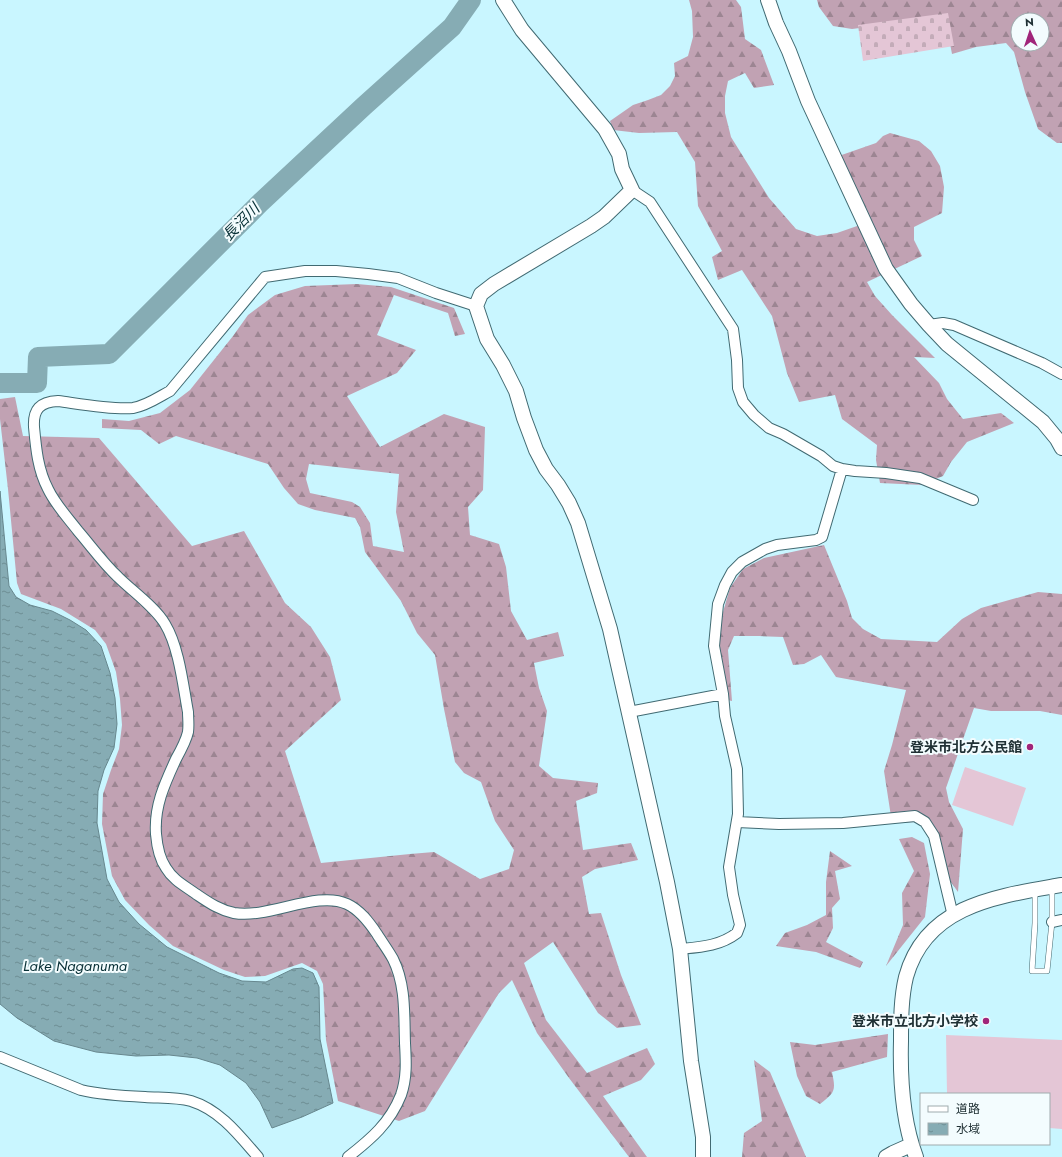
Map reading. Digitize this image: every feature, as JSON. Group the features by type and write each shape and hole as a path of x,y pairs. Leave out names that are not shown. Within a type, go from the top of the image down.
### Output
{"street":[{"path":"503,0 522,30 605,129 619,154 622,169 632,190 650,202 733,329 737,360 738,388 743,402 754,415 769,428 783,434 821,456 833,466 855,471 886,473 920,478 973,500"},
{"path":"768,0 808,101 886,269 928,325 947,344 1043,422 1057,439 1062,448"},
{"path":"632,190 604,217 591,226 494,284 481,294 476,306 487,339 503,365 516,391 536,450 546,469 569,503 578,523 610,629 668,882 680,949 691,1062 703,1137 703,1157"},
{"path":"348,1157 370,1139 387,1121 395,1108 405,1080 406,1066 403,992 396,967 392,958 370,924 362,915 347,904 330,900 262,912 247,914 234,913 213,905 174,878 166,869 157,844 155,829 156,814 164,785 186,740 188,726 188,712 174,643 165,624 157,613 108,567 50,493 38,460 34,430 35,414 38,407 49,401 115,408 134,408 151,402 170,391 265,277 306,271 336,271 398,278 436,294 476,306"},
{"path":"928,325 943,323 954,326 1062,374"},
{"path":"680,949 705,947 724,941 737,933 740,925 732,895 729,867 738,814 737,769 724,716 723,694 714,646 718,604 732,572 742,562 765,549 777,545 816,540 822,537 842,469"},
{"path":"629,712 723,694"},
{"path":"737,822 779,824 843,823 915,816 926,822 934,836 953,916"},
{"path":"891,1156 913,1151 904,1112 900,1062 903,997 912,960 924,939 953,916 968,908 996,898 1057,886"},
{"path":"0,1057 81,1090 94,1093 177,1098 191,1101 217,1115 230,1125 258,1157"}],"lane":[{"path":"1035,890 1035,923 1032,971 1047,971 1057,921 1057,886"}],"green space":[{"path":"689,0 736,0 741,7 745,39 761,50 774,85 754,88 745,73 728,81 725,96 725,113 731,137 769,198 796,229 817,236 837,233 860,225 833,158 876,143 883,136 890,133 919,141 931,151 940,166 944,187 942,213 914,227 914,240 922,256 867,282 875,296 892,315 935,358 914,357 939,383 947,399 963,419 1001,413 1014,423 967,442 951,462 943,476 922,485 880,483 876,460 877,445 842,419 835,395 799,402 787,373 772,316 742,270 718,280 712,257 722,251 698,206 695,162 677,132 639,133 613,130 610,121 633,105 661,95 670,86 675,76 674,63 688,56 693,37 692,11"},
{"path":"817,0 1062,0 1062,143 1057,143 1038,129 1025,92 1014,52 1050,52 1050,12 1010,12 1010,48 1006,43 976,47 952,54 945,17 852,29 833,26 819,7"},
{"path":"948,13 954,46 863,61 858,25"},
{"path":"357,284 391,287 454,308 465,334 455,336 448,313 394,295 377,335 416,350 397,373 347,396 380,447 444,414 485,427 483,490 468,507 470,535 499,544 506,567 511,611 527,640 558,632 564,656 534,663 539,688 547,711 539,766 553,778 598,783 597,793 576,801 583,850 631,843 638,860 595,869 582,877 589,914 601,913 621,975 641,1025 617,1028 598,1013 553,942 524,963 546,1020 587,1073 647,1048 655,1064 641,1080 603,1096 647,1157 629,1157 537,1033 512,980 499,993 425,1111 399,1121 338,1101 326,1040 323,984 317,971 302,963 265,976 245,977 224,970 173,946 149,925 125,900 112,876 102,824 103,794 119,749 122,725 116,672 106,644 95,630 61,609 21,594 17,583 0,419 0,399 15,397 23,436 99,438 192,546 244,531 285,603 311,627 330,657 341,700 285,751 321,863 434,852 480,879 509,869 514,850 495,821 481,782 464,773 455,762 435,655 417,633 401,601 365,552 360,527 355,518 315,510 298,504 284,488 268,464 176,436 159,444 141,430 102,428 102,419 129,421 160,413 190,390 248,315 275,295 305,286","holes":["309,464 399,474 396,512 404,552 373,546 370,523 360,507 352,502 310,493 306,479"]},
{"path":"824,545 847,601 852,618 863,629 881,639 937,642 962,619 981,608 1038,592 1062,594 1062,715 1040,711 991,711 974,708 946,788 949,802 963,829 958,892 948,878 941,842 933,828 917,822 892,823 884,771 906,690 836,677 821,655 804,664 793,665 783,637 734,636 728,650 732,701 718,698 715,680 714,656 723,612 730,588 743,569 764,558"},
{"path":"965,767 1026,788 1013,826 952,805"},
{"path":"912,837 924,843 930,874 925,917 886,966 903,925 902,893 914,871 899,839"},
{"path":"830,851 852,866 835,871 840,899 832,908 833,928 826,942 863,962 860,968 816,952 776,946 785,933 807,925 826,915 826,882"},
{"path":"888,1034 887,1057 832,1072 834,1083 833,1091 829,1097 820,1104 806,1096 797,1076 790,1042 815,1045"},
{"path":"946,1035 1062,1040 1062,1129 1050,1128 1050,1093 947,1093"},
{"path":"754,1060 770,1072 806,1157 742,1157 744,1133 762,1121"}],"water":[{"name":"Lake Naganuma","path":"0,491 9,586 16,597 30,605 52,611 86,630 101,646 110,673 115,698 117,724 114,748 104,770 98,791 97,823 107,879 119,902 139,924 167,947 219,973 242,981 266,982 293,969 302,968 313,973 319,987 320,1039 333,1103 272,1128 260,1102 246,1083 220,1065 197,1058 169,1055 136,1056 96,1052 54,1041 17,1018 0,1004"}],"waterway":[{"name":"長沼川","path":"0,383 37,383 38,357 109,354 260,203 364,106 452,27 471,0"}],"place":[{"name":"登米市北方公民館","path":"1030,747"},
{"name":"登米市立北方小学校","path":"986,1021"}]}
